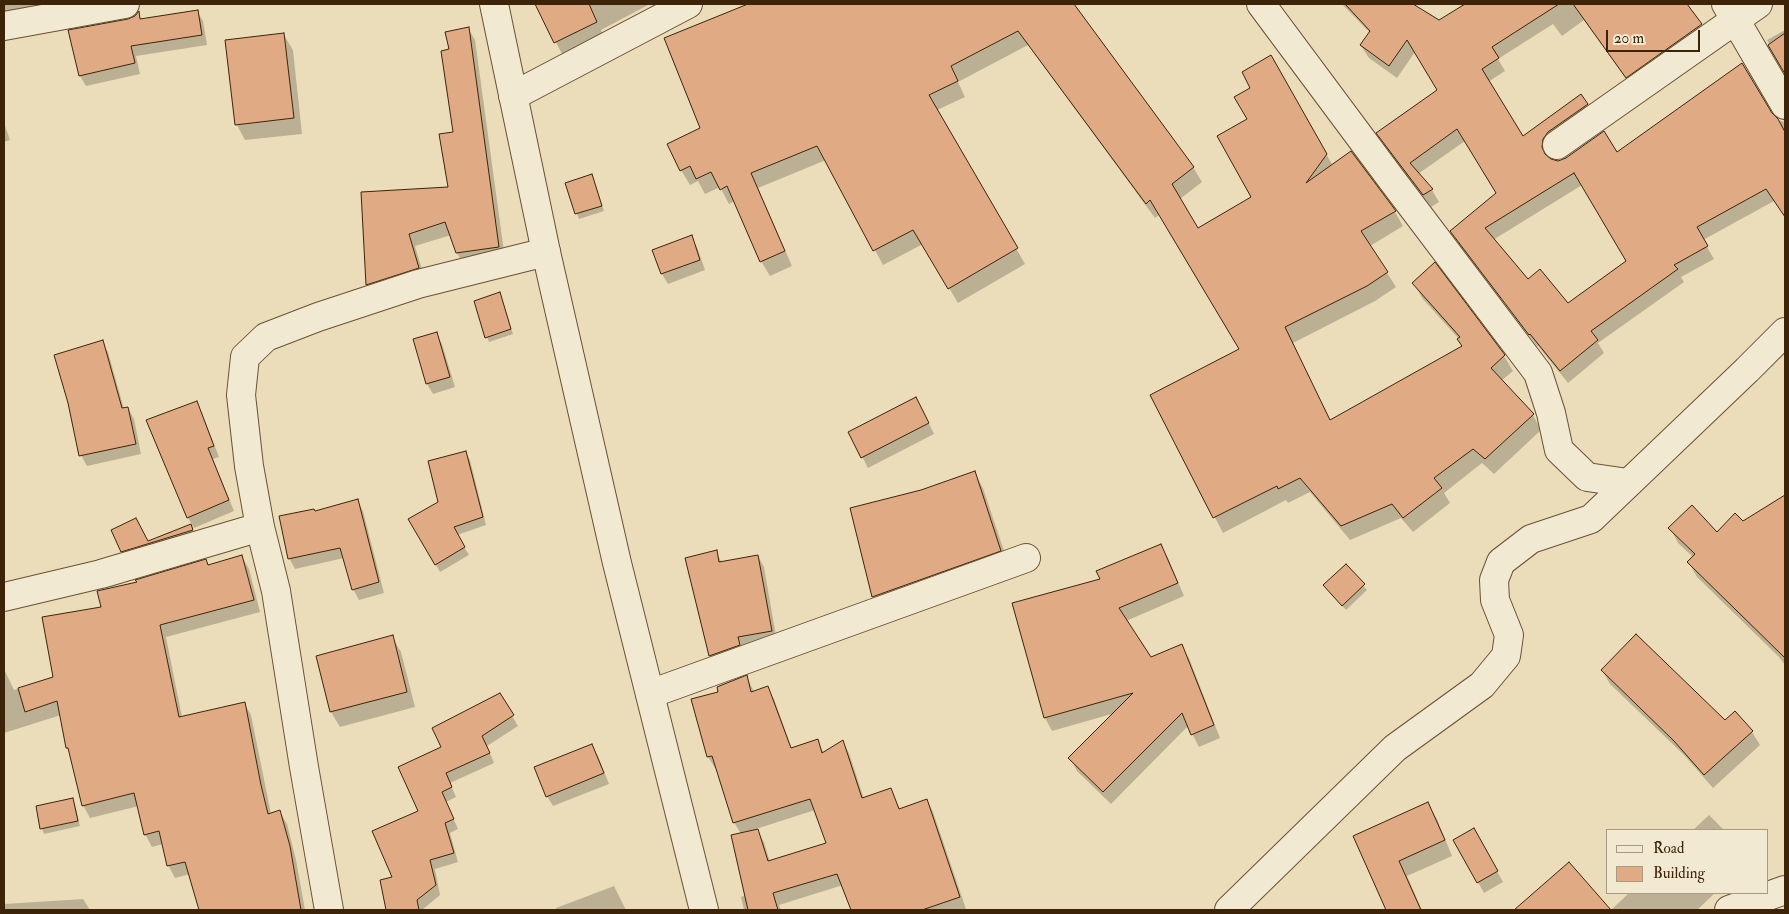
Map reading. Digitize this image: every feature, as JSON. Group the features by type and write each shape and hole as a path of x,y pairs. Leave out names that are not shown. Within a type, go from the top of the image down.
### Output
{"street":[{"path":"4,26 125,4"},
{"path":"494,4 546,252 617,564 704,910"},
{"path":"513,96 688,4"},
{"path":"1261,4 1538,372 1551,413 1559,450 1587,477 1628,483"},
{"path":"1557,145 1730,12 1758,4"},
{"path":"1730,12 1785,105"},
{"path":"329,910 305,776 276,591 260,527 249,466 241,395 245,357 266,337 318,317 418,284 546,252"},
{"path":"1230,910 1395,748 1482,685 1506,656 1509,635 1495,600 1494,580 1501,562 1532,538 1591,519 1785,332"},
{"path":"4,597 100,574 260,527"},
{"path":"650,694 1026,558"},
{"path":"1729,910 1785,890"}],"building":[{"path":"535,4 589,4 597,22 554,43"},
{"path":"748,4 1074,4 1194,167 1172,184 1198,228 1251,197 1217,136 1247,119 1234,97 1250,88 1242,72 1271,55 1327,154 1306,183 1351,151 1396,211 1361,231 1388,272 1367,286 1285,327 1330,420 1462,346 1457,339 1460,337 1412,283 1435,262 1505,355 1491,368 1534,414 1485,459 1473,449 1434,478 1442,488 1403,518 1392,504 1341,526 1300,478 1278,489 1277,486 1213,518 1150,395 1239,349 1150,200 1146,204 1018,31 951,66 958,81 929,95 1018,248 948,289 913,230 873,251 817,146 751,173 785,251 760,262 727,186 720,190 711,172 696,179 690,166 680,171 667,144 700,128 664,38"},
{"path":"1345,4 1413,4 1439,20 1465,4 1559,4 1492,47 1499,58 1482,69 1523,136 1581,94 1588,104 1548,132 1543,139 1542,147 1545,154 1551,159 1558,161 1566,158 1604,131 1617,152 1742,63 1785,132 1785,217 1766,189 1697,227 1708,246 1674,265 1678,269 1591,331 1598,340 1560,371 1529,335 1450,231 1496,193 1457,129 1410,163 1433,189 1423,195 1376,133 1437,90 1407,40 1389,66 1360,45 1370,31","holes":["1574,173 1626,261 1568,303 1540,269 1528,279 1485,228"]},
{"path":"1573,4 1687,4 1702,24 1626,78"},
{"path":"198,10 202,35 131,46 135,63 79,76 68,30 128,19 135,16 139,11 140,19"},
{"path":"469,27 499,247 456,253 445,222 409,234 419,268 366,285 361,192 448,187 439,134 453,132 441,51 449,49 445,32"},
{"path":"284,33 294,118 235,125 225,40"},
{"path":"1785,33 1785,74 1768,45"},
{"path":"592,174 602,206 575,214 565,183"},
{"path":"692,235 700,260 661,274 652,250"},
{"path":"500,292 511,329 485,338 474,301"},
{"path":"437,332 450,377 426,384 413,339"},
{"path":"103,340 122,408 128,407 136,444 79,456 68,403 54,355"},
{"path":"916,397 929,423 861,458 848,432"},
{"path":"197,401 214,446 208,448 229,500 187,518 146,420"},
{"path":"466,451 483,517 454,527 465,547 435,565 408,519 438,502 428,461"},
{"path":"975,471 1001,551 872,597 850,508 921,490"},
{"path":"1785,495 1785,658 1687,562 1695,554 1668,528 1692,505 1717,532 1735,513 1743,521"},
{"path":"358,499 379,582 352,590 340,548 288,559 279,516 314,509 315,511"},
{"path":"136,518 148,541 191,524 193,530 121,552 111,530"},
{"path":"1161,544 1178,583 1119,608 1151,657 1182,644 1214,725 1191,735 1182,713 1103,792 1068,758 1133,693 1044,718 1012,603 1100,579 1096,571"},
{"path":"717,550 719,562 758,555 772,631 738,637 740,645 709,656 685,558"},
{"path":"242,555 254,600 160,625 179,717 245,702 268,814 280,810 290,846 301,910 199,910 185,862 167,866 159,831 144,835 134,793 82,806 68,748 66,748 57,701 25,712 18,688 53,677 42,617 101,607 97,591 137,582 135,580 206,559 208,565"},
{"path":"1346,564 1365,584 1342,606 1323,585"},
{"path":"1636,634 1725,720 1735,711 1753,731 1704,775 1674,741 1601,670"},
{"path":"393,635 407,692 330,712 316,656"},
{"path":"747,675 751,692 768,686 791,748 818,739 822,753 843,740 862,798 891,788 899,809 927,799 960,897 922,910 851,910 837,874 773,893 778,910 748,910 731,835 758,829 768,861 826,843 810,799 733,823 712,756 707,757 691,699 718,692 717,687"},
{"path":"500,693 514,715 482,736 490,753 446,773 452,787 442,792 454,819 445,823 454,853 430,860 436,885 417,900 419,910 386,910 380,880 392,877 372,831 418,811 398,767 441,747 432,728"},
{"path":"592,744 604,773 546,797 534,767"},
{"path":"73,798 78,821 40,829 36,806"},
{"path":"1428,802 1445,840 1399,861 1421,910 1386,910 1353,836"},
{"path":"1474,828 1498,871 1477,883 1453,840"},
{"path":"1569,862 1611,910 1514,910"}]}
